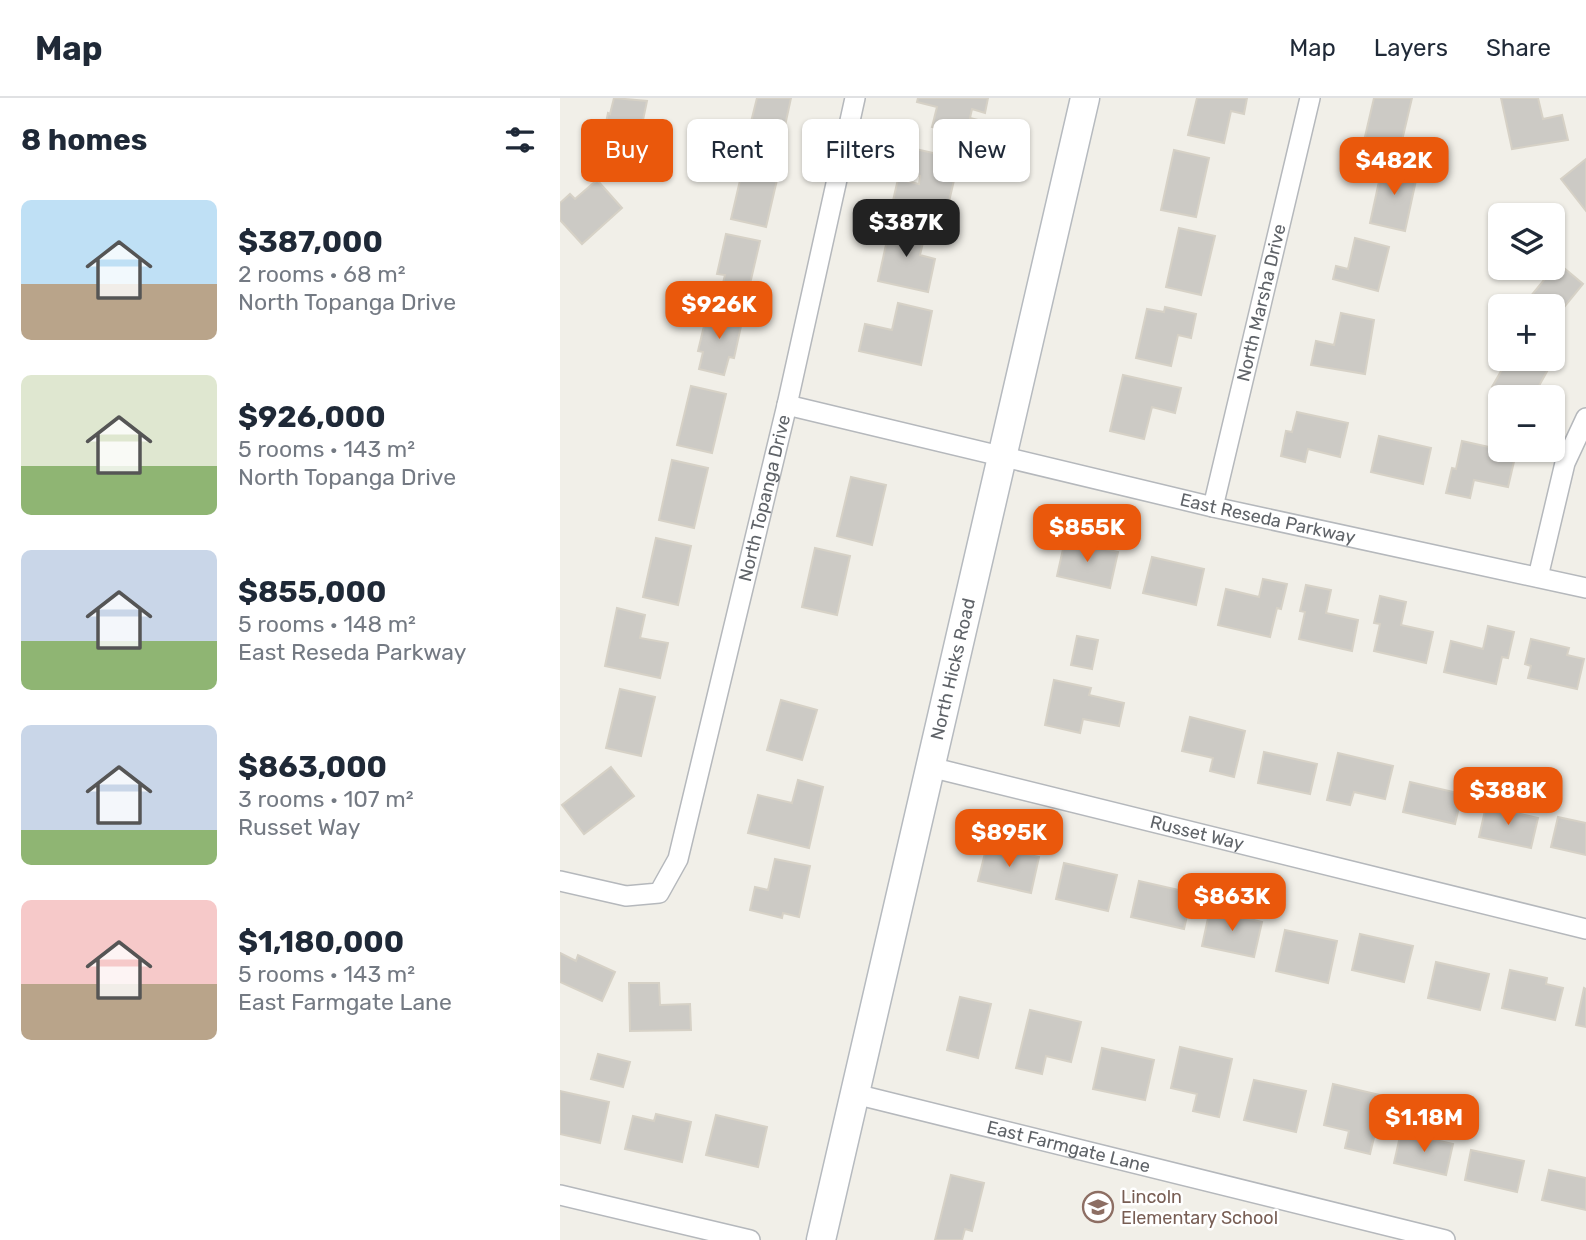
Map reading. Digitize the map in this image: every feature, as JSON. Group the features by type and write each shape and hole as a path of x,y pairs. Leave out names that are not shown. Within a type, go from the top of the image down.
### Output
{"main road":[{"name":"North Hicks Road","path":"821,1240 1084,98"}],"street":[{"name":"North Topanga Drive","path":"560,881 626,896 659,893 678,859 787,405 855,98"},
{"name":"North Marsha Drive","path":"1213,507 1310,98"},
{"name":"East Reseda Parkway","path":"787,405 1213,507 1586,588"},
{"path":"1538,577 1565,463 1586,418"},
{"name":"Russet Way","path":"930,767 1586,929"},
{"name":"East Farmgate Lane","path":"855,1094 1445,1240"},
{"path":"560,1195 750,1240"}],"building":[{"path":"614,98 647,101 643,119 607,119 608,113 610,114"},
{"path":"757,98 791,98 786,119 752,119"},
{"path":"918,98 988,98 985,113 972,109 970,118 974,119 934,119 937,107 917,102"},
{"path":"1197,98 1247,98 1244,114 1231,111 1224,143 1188,135"},
{"path":"1374,98 1412,98 1400,149 1364,141"},
{"path":"1501,98 1538,98 1543,119 1562,115 1568,140 1512,149"},
{"path":"919,150 933,153 933,182 954,182 947,210 922,205 920,212 892,205 897,182 919,184"},
{"path":"1174,150 1209,158 1196,217 1161,210"},
{"path":"1586,159 1586,211 1561,179"},
{"path":"1383,163 1418,171 1405,231 1370,223"},
{"path":"595,182 599,182 622,208 582,244 560,220 560,203 570,194 575,199"},
{"path":"740,182 776,182 766,227 731,219"},
{"path":"891,222 926,230 920,255 935,259 928,292 878,281"},
{"path":"1179,228 1215,236 1201,295 1166,287"},
{"path":"726,234 760,241 746,301 720,295 725,275 717,274"},
{"path":"1355,238 1389,247 1378,291 1333,279 1336,266 1348,269"},
{"path":"1565,269 1583,284 1565,306 1565,294 1532,294 1544,280 1565,280"},
{"path":"898,303 932,311 921,365 859,351 865,324 892,330"},
{"path":"1165,307 1196,314 1191,338 1178,335 1171,366 1136,358 1147,309 1164,312"},
{"path":"708,309 743,317 734,358 729,357 724,375 699,369 703,352 698,351"},
{"path":"1341,313 1374,320 1365,374 1311,365 1316,341 1334,345"},
{"path":"1501,371 1547,371 1539,385 1493,385"},
{"path":"1123,375 1181,388 1175,413 1152,407 1144,439 1110,431"},
{"path":"691,386 726,394 712,453 677,445"},
{"path":"1297,412 1348,423 1340,457 1308,449 1305,462 1281,456 1286,431 1292,432"},
{"path":"1379,436 1431,448 1423,484 1371,472"},
{"path":"1462,441 1488,447 1488,462 1514,462 1508,487 1474,480 1470,498 1446,493 1452,468 1456,469"},
{"path":"672,460 708,468 694,528 659,520"},
{"path":"851,477 886,485 872,545 837,536"},
{"path":"656,538 691,546 678,605 643,597"},
{"path":"1065,540 1118,552 1110,588 1057,576"},
{"path":"815,548 850,556 837,615 802,607"},
{"path":"1152,557 1204,569 1196,605 1143,593"},
{"path":"1263,579 1287,584 1281,609 1277,608 1270,637 1218,625 1226,589 1259,597"},
{"path":"1306,585 1331,590 1326,613 1358,620 1352,651 1299,639 1305,612 1300,611"},
{"path":"1380,596 1406,602 1401,625 1433,632 1426,663 1374,651 1380,624 1374,623"},
{"path":"617,608 645,615 640,638 668,643 660,678 605,666"},
{"path":"1488,626 1514,632 1508,658 1502,657 1496,684 1444,672 1451,641 1483,649"},
{"path":"1077,636 1098,640 1092,669 1071,665"},
{"path":"1531,639 1569,648 1567,655 1584,659 1577,689 1528,678 1531,666 1525,664"},
{"path":"1054,680 1091,688 1089,695 1124,703 1119,726 1083,719 1080,733 1045,725"},
{"path":"620,689 655,697 641,756 606,748"},
{"path":"781,700 817,710 802,760 767,750"},
{"path":"1190,717 1245,731 1234,777 1210,771 1213,758 1182,751"},
{"path":"1264,752 1317,764 1310,794 1258,783"},
{"path":"1338,753 1393,766 1385,799 1354,792 1350,805 1327,800"},
{"path":"611,767 634,796 584,834 562,805"},
{"path":"798,780 823,787 809,848 748,833 758,795 792,803"},
{"path":"1410,782 1462,794 1455,824 1403,812"},
{"path":"1486,806 1538,818 1531,848 1479,837"},
{"path":"1558,817 1586,823 1586,855 1551,847"},
{"path":"987,845 1039,857 1031,893 978,881"},
{"path":"775,859 810,866 799,917 783,913 782,918 750,910 755,887 768,890"},
{"path":"1064,863 1117,875 1108,911 1056,899"},
{"path":"1139,881 1192,893 1184,929 1131,917"},
{"path":"1210,909 1262,922 1254,957 1202,946"},
{"path":"1285,930 1337,941 1328,983 1276,971"},
{"path":"1360,934 1413,946 1404,982 1352,970"},
{"path":"560,953 576,961 578,955 615,972 602,1001 560,982"},
{"path":"1436,962 1489,974 1480,1010 1428,998"},
{"path":"1510,970 1547,978 1546,984 1563,988 1555,1020 1502,1008"},
{"path":"629,983 659,983 660,1005 690,1004 691,1030 630,1031"},
{"path":"1584,988 1586,989 1586,1027 1576,1025"},
{"path":"960,997 991,1004 978,1058 947,1050"},
{"path":"1030,1010 1081,1022 1071,1062 1046,1056 1042,1074 1016,1068"},
{"path":"1180,1047 1232,1059 1219,1117 1193,1111 1197,1094 1171,1088"},
{"path":"1102,1048 1154,1060 1145,1100 1093,1089"},
{"path":"598,1054 630,1062 623,1087 591,1079"},
{"path":"1254,1080 1306,1091 1296,1132 1244,1120"},
{"path":"1333,1084 1384,1096 1370,1154 1345,1148 1349,1131 1324,1125"},
{"path":"560,1091 609,1102 600,1143 560,1134"},
{"path":"656,1114 691,1122 682,1162 625,1149 633,1116 654,1121"},
{"path":"716,1115 767,1127 758,1167 706,1155"},
{"path":"1401,1132 1453,1144 1446,1175 1394,1163"},
{"path":"1471,1150 1524,1161 1517,1192 1465,1180"},
{"path":"1549,1170 1586,1178 1586,1210 1542,1200"},
{"path":"951,1175 984,1183 972,1231 965,1229 962,1240 935,1240"}],"place":[{"name":"Lincoln Elementary School","path":"1098,1207"}]}
